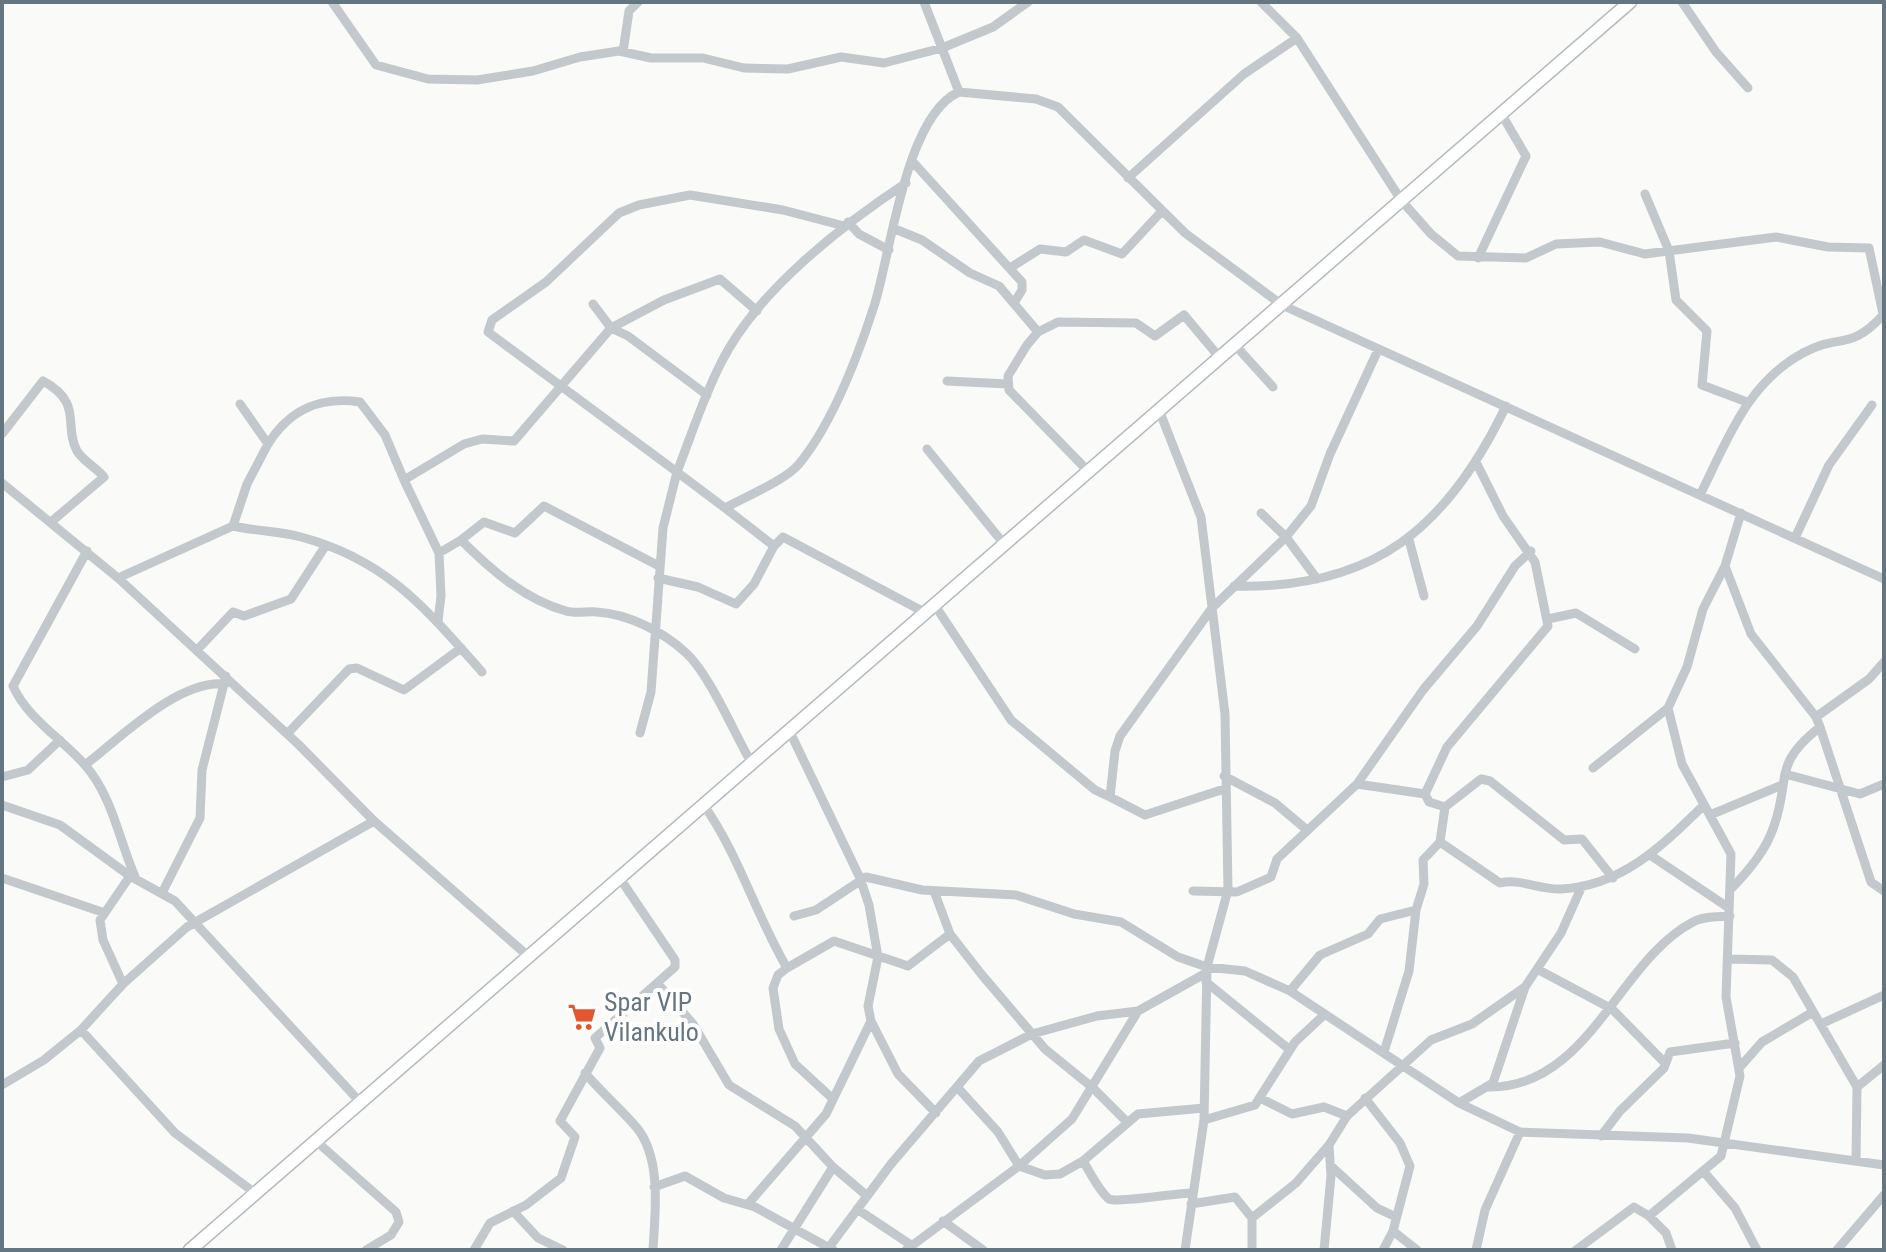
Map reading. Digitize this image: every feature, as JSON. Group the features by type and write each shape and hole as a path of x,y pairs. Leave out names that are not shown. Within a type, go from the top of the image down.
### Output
{"main road":[{"path":"197,1248 255,1193 1630,2"}],"street":[{"path":"332,2 370,60 428,79 477,80 533,71 580,57 623,52 651,58 703,58 744,68 788,69 841,57 884,63 942,48 993,27 1028,2"},
{"path":"623,52 629,11 638,2"},
{"path":"924,2 959,92"},
{"path":"1261,2 1297,38 1401,200 1445,247 1458,256 1526,258 1556,244 1600,242 1618,244 1635,253 1669,251 1776,237 1828,247 1869,248 1884,314 1862,336 1806,351 1768,378 1747,402 1700,495"},
{"path":"1682,2 1716,52 1748,88"},
{"path":"1128,178 1244,74 1297,38"},
{"path":"725,508 794,469 819,432 861,342 912,161 942,102 959,92 1036,99 1058,107 1203,248 1282,305 1884,579"},
{"path":"1478,258 1526,156 1502,115"},
{"path":"912,161 1023,286 1014,303"},
{"path":"640,733 651,692 663,528 677,472 722,361 757,311 846,224 906,183"},
{"path":"1645,194 1669,251 1676,300 1708,334 1702,385 1747,402"},
{"path":"774,546 561,385 493,338 489,326 546,282 619,213 639,205 690,195 846,224 889,250"},
{"path":"1010,268 1040,249 1066,252 1084,240 1122,254 1162,211"},
{"path":"895,229 922,240 970,273 999,286 1038,332"},
{"path":"404,480 464,444 482,439 514,441 611,328 664,300 717,279 757,311"},
{"path":"593,304 611,328 628,336 707,395"},
{"path":"1088,471 1014,396 1008,384 1008,376 1038,332 1058,322 1078,320 1136,323 1155,336 1184,315 1220,358"},
{"path":"1235,345 1273,387"},
{"path":"1110,797 1115,751 1120,736 1212,608 1286,537 1311,506 1330,454 1378,350"},
{"path":"2,434 43,381 65,401 73,419 78,452 104,477 51,522"},
{"path":"947,381 1008,384"},
{"path":"233,526 247,484 281,425 307,406 340,399 360,402 385,435 439,553 441,596 438,621"},
{"path":"240,404 268,444"},
{"path":"1795,538 1829,465 1872,405"},
{"path":"1234,586 1265,587 1317,579 1364,563 1409,540 1447,502 1477,464 1506,406"},
{"path":"1159,410 1201,517 1224,700 1228,890 1206,974 1204,1120 1185,1250"},
{"path":"927,449 1004,544"},
{"path":"1425,794 1447,747 1537,644 1548,619 1531,551 1503,516 1477,464"},
{"path":"2,483 118,578 287,734 374,821 528,956"},
{"path":"439,553 484,522 515,533 543,506 659,566"},
{"path":"1261,513 1286,537 1317,579"},
{"path":"1593,768 1668,708 1687,667 1703,609 1725,566 1741,513"},
{"path":"118,578 233,526 285,534 326,545 370,563 438,621 482,672"},
{"path":"658,578 698,587 733,605 754,584 774,546 783,537 929,608 1011,720 1095,790 1145,815 1224,789"},
{"path":"461,540 498,575 541,601 566,611 614,615 657,630 687,653 700,669 751,762"},
{"path":"1409,540 1424,596"},
{"path":"197,650 233,612 244,616 291,599 326,545"},
{"path":"87,551 13,686 23,703 85,765 105,793 133,878"},
{"path":"1193,891 1237,892 1266,882 1274,873 1274,862 1357,784 1423,690 1477,626 1515,566 1531,551"},
{"path":"1725,566 1751,634 1816,717 1871,882 1884,891"},
{"path":"1548,619 1576,613 1635,649"},
{"path":"287,734 349,669 357,668 404,690 461,648"},
{"path":"1816,717 1869,679 1884,662"},
{"path":"85,765 177,696 226,680"},
{"path":"162,893 200,818 201,777 226,680"},
{"path":"1649,1216 1717,1161 1726,1143 1740,1067 1726,997 1731,854 1676,748 1668,708"},
{"path":"1732,888 1763,849 1775,825 1790,754 1820,727"},
{"path":"789,730 860,878 878,957 868,1006 871,1021 898,1074 936,1113"},
{"path":"2,777 28,770 60,740"},
{"path":"1785,774 1842,791 1868,793 1884,784"},
{"path":"1224,776 1275,803 1307,830"},
{"path":"1384,1052 1409,971 1416,910 1424,884 1423,860 1440,842 1445,807 1481,779 1490,781 1564,840 1582,839 1613,878"},
{"path":"1357,784 1425,794"},
{"path":"1710,815 1782,785"},
{"path":"1425,794 1429,802 1445,807"},
{"path":"703,804 715,820 764,928 787,968"},
{"path":"2,805 60,825 133,878 162,893 197,924 237,973 360,1102"},
{"path":"1440,842 1500,883 1510,880 1538,888 1582,886 1613,878 1650,855 1704,805"},
{"path":"2,1085 44,1060 81,1030 123,984 168,942 374,821"},
{"path":"1650,855 1730,912"},
{"path":"474,1250 490,1223 534,1200 564,1175 575,1137 560,1123 600,1048 595,1038 675,967 675,960 619,877"},
{"path":"2,878 102,912"},
{"path":"123,984 103,940 100,925 102,912 133,878"},
{"path":"794,916 816,910 860,878 934,891 1016,895 1074,914 1121,922 1206,974 1290,1050"},
{"path":"1489,1087 1525,987 1561,933 1582,886"},
{"path":"934,891 950,934 1032,1034 1055,1060 1093,1088 1127,1122"},
{"path":"1290,991 1320,955 1368,934 1380,919 1416,910"},
{"path":"1459,1103 1489,1087 1523,1084 1553,1068 1612,1009 1649,960 1696,920 1730,912"},
{"path":"833,1099 795,1064 779,1029 773,988 778,975 834,941 908,966 950,934"},
{"path":"1729,959 1762,957 1782,966 1793,977 1857,1087 1856,1161"},
{"path":"1537,969 1612,1009 1665,1063"},
{"path":"654,1187 685,1176 716,1195 748,1204 832,1248 866,1195 979,1061 1032,1034 1097,1016 1138,1011 1206,974 1245,971 1290,991 1459,1103 1520,1132 1688,1138 1884,1165"},
{"path":"658,984 693,1024 729,1085 808,1137 833,1167 866,1195"},
{"path":"1252,1218 1296,1183 1329,1145 1347,1116 1401,1065 1431,1040 1472,1024 1525,987"},
{"path":"1821,1024 1884,995"},
{"path":"857,1209 909,1248 1019,1166 1072,1119 1138,1011"},
{"path":"1740,1067 1762,1042 1813,1012"},
{"path":"1204,1120 1232,1114 1262,1099 1290,1050 1325,1014"},
{"path":"748,1204 808,1137 833,1099 871,1021"},
{"path":"81,1030 175,1133 255,1193"},
{"path":"1601,1136 1620,1111 1664,1068 1668,1054 1735,1043"},
{"path":"1857,1087 1884,1065"},
{"path":"585,1073 638,1129 647,1146 654,1187 653,1250"},
{"path":"958,1088 998,1132 1019,1166 1045,1175 1060,1174 1083,1161 1127,1122 1145,1111 1204,1108"},
{"path":"1365,1098 1408,1156 1409,1179 1393,1231 1383,1250"},
{"path":"1262,1099 1292,1114 1324,1107 1347,1116"},
{"path":"1476,1250 1485,1210 1520,1132"},
{"path":"316,1141 396,1212 399,1222 391,1235 366,1250"},
{"path":"1324,1250 1331,1166 1329,1145"},
{"path":"1083,1161 1107,1196 1120,1202 1150,1194 1192,1193"},
{"path":"1331,1166 1377,1208 1396,1217"},
{"path":"781,1250 833,1167"},
{"path":"1704,1172 1735,1208 1757,1250"},
{"path":"1191,1204 1230,1195 1252,1218 1252,1250"},
{"path":"1837,1250 1884,1195"},
{"path":"1576,1250 1606,1224 1634,1207 1649,1216 1666,1233 1672,1250"},
{"path":"513,1211 538,1238 563,1250"},
{"path":"943,1221 983,1250"},
{"path":"1393,1231 1417,1250"}],"place":[{"name":"Spar VIP Vilankulo","path":"582,1017"}]}
